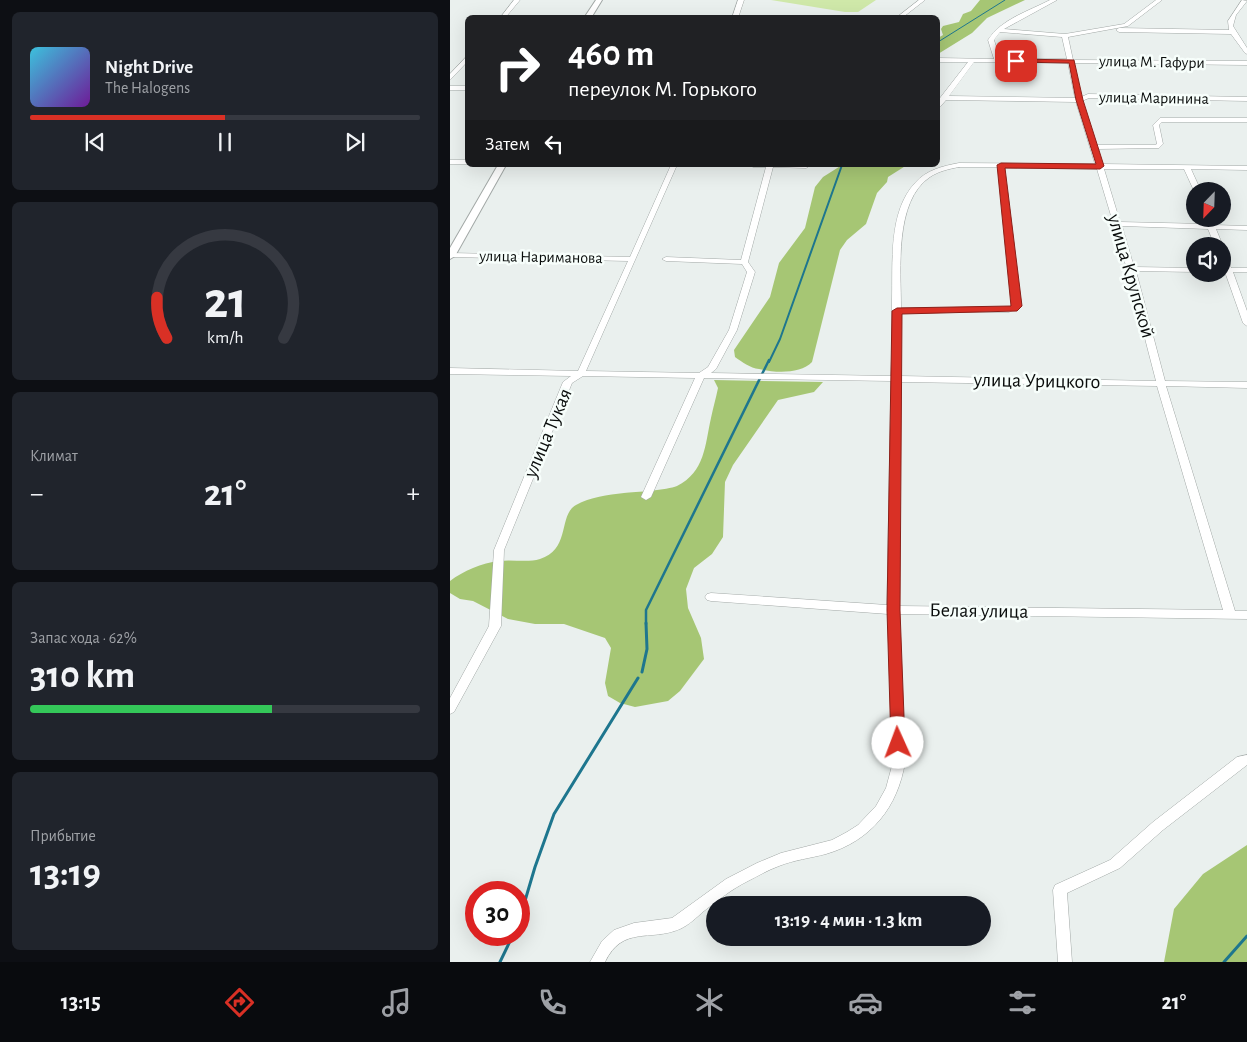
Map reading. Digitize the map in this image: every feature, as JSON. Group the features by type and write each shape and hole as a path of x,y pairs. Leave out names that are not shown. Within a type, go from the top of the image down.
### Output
{"street":[{"path":"504,15 517,0"},
{"path":"589,15 599,0"},
{"path":"736,15 741,0"},
{"path":"902,15 922,0"},
{"path":"998,61 992,40 994,33 1020,16 1054,0"},
{"path":"1000,30 1065,36 1106,30 1129,24 1136,15 1159,0"},
{"path":"1245,0 1230,19 1233,32 1247,52"},
{"path":"1106,30 1233,32"},
{"name":"улица Крупской","path":"1065,36 1079,100 1131,269 1161,384 1230,614"},
{"path":"450,78 465,60"},
{"name":"улица М. Гафури","path":"940,60 1247,63"},
{"path":"940,103 972,61"},
{"path":"450,88 465,88"},
{"name":"улица Маринина","path":"943,98 1079,100 1088,96 1247,99"},
{"path":"1093,147 1160,146 1156,125 1160,120 1247,120"},
{"path":"450,162 465,162"},
{"path":"596,962 606,944 616,935 642,928 667,927 678,922 716,894 748,874 780,859 839,844 857,834 885,806 897,777 899,762 893,610 899,229 904,204 923,179 930,172 959,165 1247,168"},
{"path":"897,311 1009,310 1017,306 1001,165"},
{"path":"450,255 501,167"},
{"name":"улица Тукая","path":"450,709 495,626 499,550 568,382 580,374 673,167"},
{"path":"646,497 701,376 712,369 733,330 751,272 744,262 769,167"},
{"path":"1186,168 1192,182"},
{"path":"1117,224 1186,223"},
{"path":"1231,226 1247,228"},
{"name":"улица Нариманова","path":"450,255 633,259"},
{"path":"666,260 744,262"},
{"path":"1131,269 1186,270"},
{"path":"1231,270 1247,270"},
{"path":"1231,282 1247,323"},
{"path":"450,371 701,376"},
{"name":"улица Урицкого","path":"701,376 1247,385"},
{"name":"Белая улица","path":"711,597 893,610 1247,615"},
{"path":"1064,962 1060,890 1115,864 1158,826 1242,761 1247,760"}],"green space":[{"path":"771,0 876,0 858,12 845,12"},
{"path":"980,0 1025,0 987,18 972,33 940,53 940,37 943,35 941,29 943,26 959,22 963,14 971,11"},
{"path":"839,167 904,167 888,177 887,182 877,193 866,224 847,240 840,250 812,362 795,371 780,372 749,366 735,357 734,350 770,297 779,263 805,228 815,187 823,177"},
{"path":"714,380 823,382 814,392 778,400 733,465 725,482 723,537 712,554 694,568 686,589 688,608 701,638 704,659 680,691 668,701 635,707 620,703 608,696 605,683 611,648 605,638 564,624 535,624 508,619 473,601 460,599 450,593 450,581 473,568 499,561 535,560 550,554 560,540 567,516 581,502 624,493 659,490 677,486 686,480 698,465 705,448 718,388"},
{"path":"1247,845 1247,962 1164,962 1174,909 1203,874"}],"waterway":[{"path":"940,41 1005,0"},
{"path":"769,362 780,339 841,167"},
{"path":"646,623 646,610 769,360"},
{"path":"642,672 647,649 646,623"},
{"path":"530,884 554,814 638,678"},
{"path":"1224,962 1247,936"},
{"path":"500,962 508,946"}],"route":[{"path":"898,743 893,610 897,311 1014,309 1017,306 1001,165 1100,166 1079,100 1072,62 1016,61"}]}
